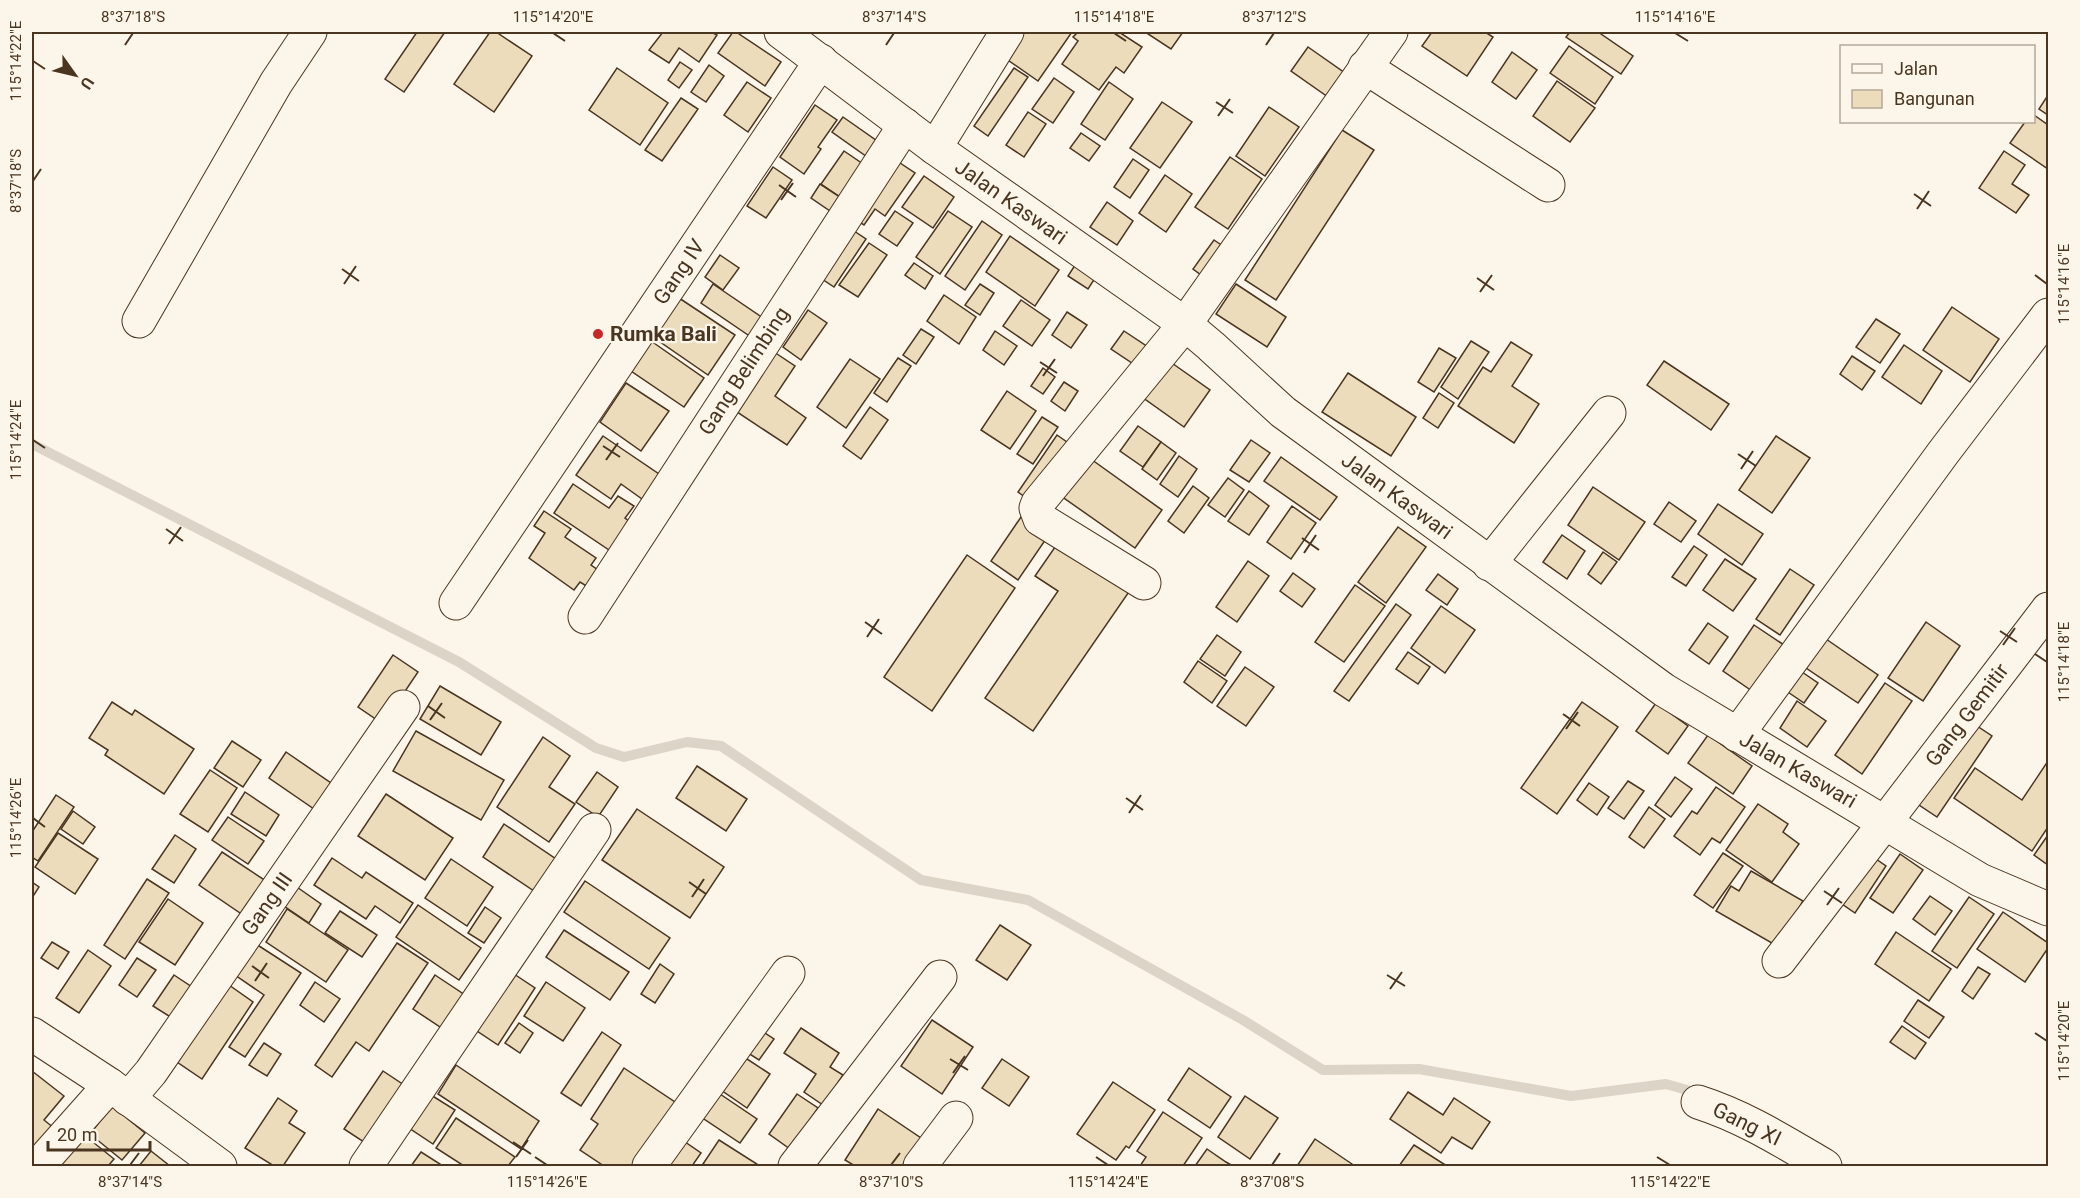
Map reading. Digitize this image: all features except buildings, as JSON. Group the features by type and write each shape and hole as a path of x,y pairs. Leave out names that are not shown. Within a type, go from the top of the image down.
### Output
{"street":[{"path":"139,321 276,83 310,32"},
{"name":"Jalan Kaswari","path":"781,32 935,148 1185,324 1283,412 1664,690 1980,880 2049,909"},
{"path":"935,148 1007,32"},
{"path":"1144,583 1040,519 1036,508 1038,503 1185,324 1390,32"},
{"name":"Gang IV","path":"456,603 821,61"},
{"path":"1365,67 1548,186"},
{"name":"Gang Belimbing","path":"585,617 905,125"},
{"path":"1737,735 1942,453 2049,315"},
{"path":"1489,564 1609,413"},
{"name":"Gang Gemitir","path":"1779,961 2049,609"},
{"name":"Gang III","path":"38,1167 119,1092 151,1072 403,707"},
{"path":"366,1167 594,830"},
{"path":"649,1167 788,973"},
{"path":"795,1167 940,977"},
{"path":"32,1034 119,1092 220,1167"},
{"name":"Gang XI","path":"1698,1102 1749,1121 1825,1167"},
{"path":"920,1167 956,1118"}],"waterway":[{"path":"32,444 459,662 596,748 624,757 687,742 721,746 921,880 1028,900 1243,1020 1323,1070 1419,1069 1571,1096 1666,1084 1701,1094"}],"place":[{"name":"Rumka Bali","path":"598,334"}]}
